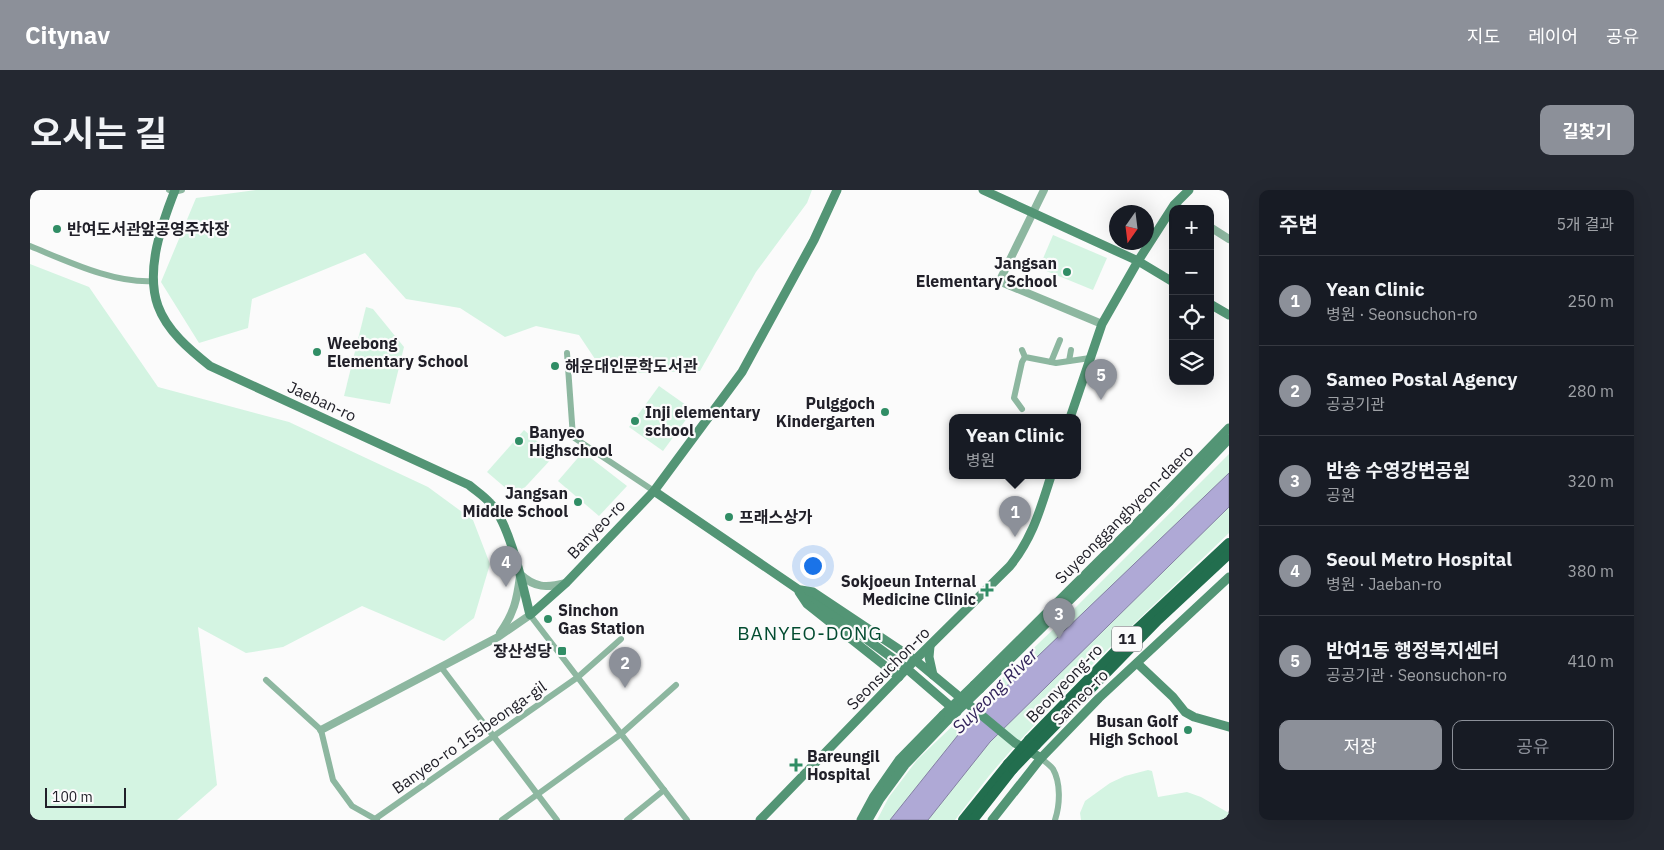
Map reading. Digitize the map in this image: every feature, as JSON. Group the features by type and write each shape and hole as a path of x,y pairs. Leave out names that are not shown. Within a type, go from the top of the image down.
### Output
{"highway":[{"name":"Beonyeong-ro","path":"1033,743 1136,630 1229,543"},
{"name":"Beonyeong-ro","path":"1033,743 1158,620 1229,554"},
{"name":"11","path":"963,820 1033,743"},
{"name":"11","path":"973,820 1011,766"}],"main road":[{"name":"Banyeo-ro","path":"530,616 566,583 654,491 742,372 814,240 837,190"},
{"path":"983,190 1138,261 1169,280"},
{"path":"1178,205 1189,190"},
{"name":"Jaeban-ro","path":"175,191 161,230 154,263 155,281 158,306 169,326 188,349 210,366 469,485 491,503 503,522 520,574 530,616"},
{"path":"1071,414 1102,324 1138,261 1169,218"},
{"path":"1214,306 1229,315"},
{"name":"Suyeonggangbyeon-daero","path":"977,687 1229,428"},
{"name":"Suyeonggangbyeon-daero","path":"861,820 874,796 899,760 1170,501 1229,439"},
{"name":"Seonsuchon-ro","path":"760,820 915,660 1010,566 1034,529 1050,479"},
{"path":"654,491 801,592 906,668 954,709"},
{"name":"Sameo-ro","path":"992,820 1041,758 1099,698 1229,577"},
{"path":"801,592 813,592 915,660 1015,743 1041,758"},
{"path":"801,592 806,604 899,677"},
{"path":"930,646 929,657 933,675"},
{"path":"1137,664 1186,712 1194,717 1229,726"},
{"name":"Suyeonggangbyeon-daero","path":"868,820 880,798 946,717"}],"street":[{"path":"1044,190 1001,278 1002,284 1102,324"},
{"path":"1214,230 1229,239"},
{"path":"30,246 92,270 145,282 155,281"},
{"path":"1050,362 1060,340"},
{"path":"1022,350 1026,357 1050,362 1090,358"},
{"path":"1069,361 1071,350"},
{"path":"567,353 573,437 654,491"},
{"path":"1022,409 1014,398 1022,362 1026,357"},
{"path":"520,574 530,583 550,587 566,583"},
{"path":"498,637 510,618 517,601 520,574"},
{"path":"530,616 687,820"},
{"name":"Banyeo-ro","path":"321,730 498,637 530,616"},
{"name":"Banyeo-ro 155beonga-gil","path":"376,819 578,678 621,639"},
{"path":"441,667 557,820"},
{"path":"266,680 321,730 333,780 352,806 376,819"},
{"path":"502,820 621,734 676,685"},
{"path":"1041,758 1053,769 1057,785 1058,801 1054,820"},
{"path":"627,820 664,790"}],"green space":[{"path":"256,190 812,190 807,203 756,272 700,371 605,374 579,335 536,326 505,337 460,308 406,299 365,253 252,299 248,328 199,343 161,282 196,198"},
{"path":"1053,235 1107,258 1093,290 1039,268"},
{"path":"30,264 89,287 158,387 289,422 428,487 473,520 490,564 474,618 444,641 362,606 283,647 246,653 198,627 217,785 177,820 30,820"},
{"path":"366,307 373,309 404,347 390,404 344,396"},
{"path":"659,386 693,410 663,451 629,427"},
{"path":"524,430 554,456 516,497 487,472"},
{"path":"583,452 627,486 599,516 558,481"},
{"path":"1229,454 1229,533 1112,645 1055,703 994,770 955,820 877,820 889,797 917,760 1063,620"},
{"path":"1148,770 1152,771 1158,797 1187,792 1201,797 1229,813 1229,820 1081,820 1080,813 1085,801 1110,783 1125,776"}],"shaded area":[{"path":"1229,473 1229,507 990,742 928,820 890,820 966,725"}],"place":[{"name":"반여도서관앞공영주차장","path":"57,229"},
{"name":"Jangsan Elementary School","path":"1067,272"},
{"name":"Weebong Elementary School","path":"317,352"},
{"name":"해운대인문학도서관","path":"555,366"},
{"name":"반여1동 행정복지센터","path":"1101,400"},
{"name":"Pulggoch Kindergarten","path":"885,412"},
{"name":"Inji elementary school","path":"635,421"},
{"name":"Banyeo Highschool","path":"519,441"},
{"name":"Jangsan Middle School","path":"578,502"},
{"name":"프래스상가","path":"729,517"},
{"name":"Yean Clinic","path":"1015,537"},
{"name":"Seoul Metro Hospital","path":"506,587"},
{"name":"Sokjoeun Internal Medicine Clinic","path":"987,590"},
{"name":"Sinchon Gas Station","path":"548,619"},
{"name":"반송 수영강변공원","path":"1059,639"},
{"name":"장산성당","path":"562,651"},
{"name":"Sameo Postal Agency","path":"625,688"},
{"name":"Busan Golf High School","path":"1188,730"},
{"name":"Bareungil Hospital","path":"796,765"}],"district":[{"name":"BANYEO-DONG","path":"810,633"}],"water label":[{"name":"Suyeong River","path":"995,691"}]}
